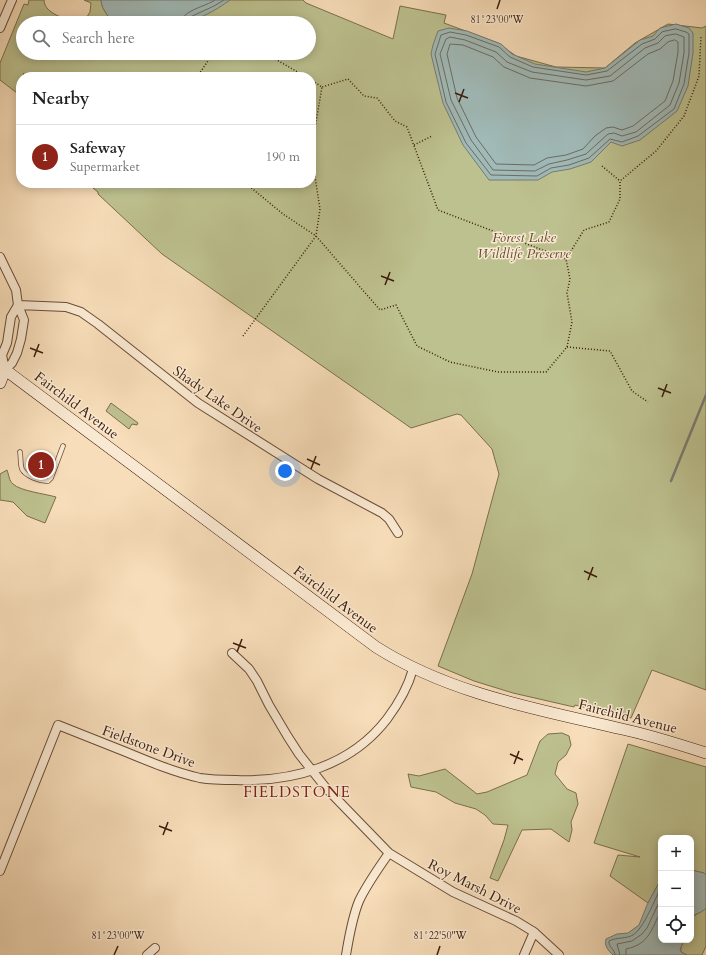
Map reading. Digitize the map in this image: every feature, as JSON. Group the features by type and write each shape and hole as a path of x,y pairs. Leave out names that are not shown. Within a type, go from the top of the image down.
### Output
{"main road":[{"path":"0,383 2,368"},
{"name":"Fairchild Avenue","path":"2,368 376,647 413,668 458,686 503,700 631,731 706,753"}],"street":[{"path":"0,28 12,0"},
{"path":"0,258 16,290 18,305 24,320 17,353 12,363 2,368 2,355 7,343 11,317 18,305"},
{"name":"Shady Lake Drive","path":"18,305 66,307 81,312 198,403 318,479 382,513 389,519 398,533"},
{"name":"Roy Marsh Drive","path":"232,653 245,665 257,681 288,737 312,770 342,807 389,854 453,892 501,913 534,932 559,955"},
{"name":"Fieldstone Drive","path":"0,871 58,725 179,773 202,778 250,780 274,779 296,775 328,766 349,754 371,737 386,720 400,699 409,683 413,668"},
{"path":"346,955 353,918 359,901 368,884 389,854"},
{"path":"524,955 534,932"},
{"path":"147,955 155,948"}],"lane":[{"path":"20,452 22,468 25,473 43,481 48,481 51,478 63,446"}],"path":[{"path":"620,181 656,152 684,116 699,76 700,36"},
{"path":"200,72 208,60"},
{"path":"277,60 297,72"},
{"path":"316,83 322,87 348,80 364,96 377,98 395,121 407,127 438,210 566,259"},
{"path":"316,122 322,87"},
{"path":"414,145 432,136"},
{"path":"602,166 620,181"},
{"path":"251,188 283,214 316,236 380,310 396,305 417,346 450,362 498,372 546,372 567,347 572,322 567,293 570,279 566,259 584,230 609,222 620,199 620,181"},
{"path":"243,336 316,236 320,209 316,183"},
{"path":"567,347 610,351 632,391 648,402"}],"green space":[{"name":"Forest Lake Wildlife Preserve","path":"29,0 44,0 45,5 49,10 58,16 19,16 24,4 28,5"},
{"name":"Forest Lake Wildlife Preserve","path":"84,0 101,0 108,16 88,16 90,12 91,3"},
{"name":"Forest Lake Wildlife Preserve","path":"106,0 303,0 306,3 393,39 400,6 446,15 444,23 498,43 516,56 556,67 605,68 635,43 668,24 702,28 706,26 706,690 652,670 631,718 513,693 474,681 438,666 472,574 499,474 492,449 461,415 457,414 411,428 162,254 93,188 316,188 316,72 16,72 16,92 0,80 0,63 16,24 16,60 316,60 316,16 114,16"},
{"path":"111,403 138,423 137,425 132,424 129,429 106,411"},
{"path":"7,470 11,481 16,486 56,497 45,523 27,516 13,502 0,500 0,474"},
{"path":"562,733 569,736 571,745 566,755 558,762 555,774 567,789 576,793 578,804 571,822 572,830 569,842 551,829 522,830 498,881 490,878 508,825 493,824 485,815 476,809 455,803 436,792 411,787 408,774 419,776 445,769 477,794 487,792 527,775 540,741 548,734"},
{"path":"628,744 706,767 706,875 704,873 694,871 694,835 658,835 658,885 648,903 610,876 618,855 640,857 594,843"},
{"path":"706,908 706,946 702,955 687,955 681,952 683,943 694,943 694,916"}],"water":[{"path":"101,0 230,0 219,8 202,16 108,16"},
{"path":"676,24 689,28 693,33 693,53 688,86 677,111 640,140 622,146 611,142 591,162 570,169 552,172 538,180 489,180 463,145 443,103 431,54 438,31 449,28 467,31 501,44 512,54 535,64 586,72 605,68 640,40 653,36 660,28"},
{"path":"694,871 704,873 706,875 706,908 694,915"},
{"path":"658,885 658,943 683,943 680,950 687,955 613,955 608,950 606,946 606,939 617,934 628,933 639,925 647,905"}],"waterway":[{"path":"671,481 706,395"}],"place":[{"name":"Safeway","path":"41,465"}],"district":[{"name":"FIELDSTONE","path":"297,792"}]}
